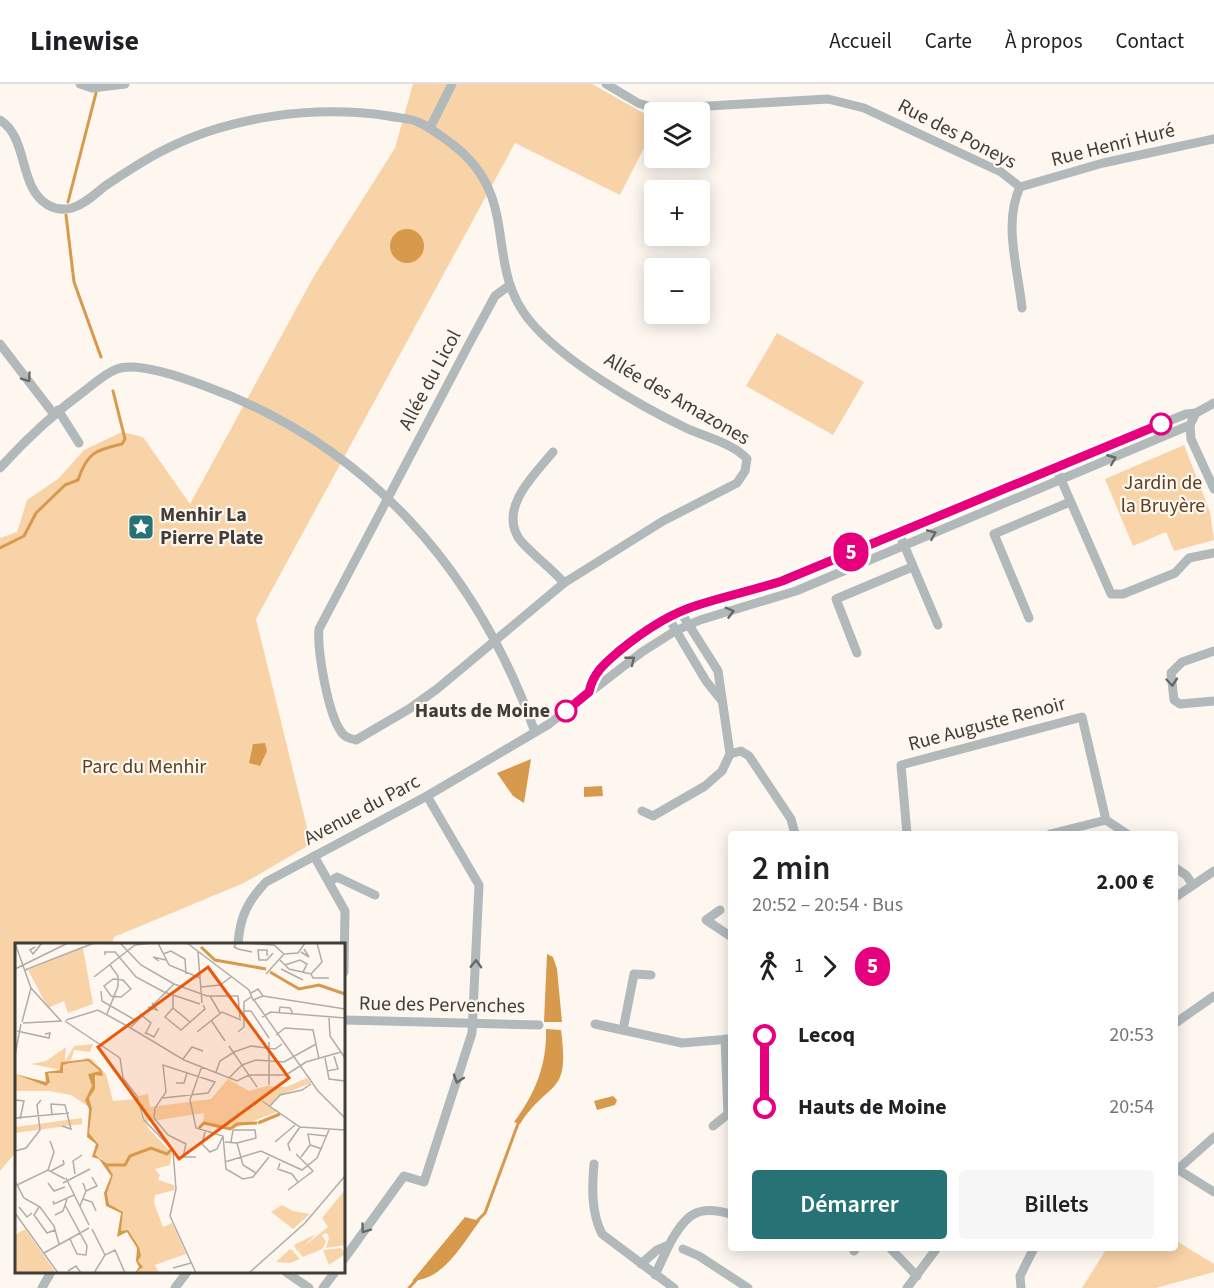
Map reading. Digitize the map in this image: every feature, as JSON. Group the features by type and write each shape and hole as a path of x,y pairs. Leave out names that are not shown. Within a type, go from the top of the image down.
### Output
{"street":[{"path":"80,84 92,88 124,84"},
{"path":"430,128 452,84"},
{"name":"Rue des Poneys","path":"606,84 638,103 658,109 700,108 796,99 837,101 864,108 980,162 1001,172 1020,187"},
{"name":"Allée des Amazones","path":"0,120 13,132 39,196 47,205 63,209 83,203 163,150 198,135 262,118 344,112 417,121 468,157 484,178 495,199 510,285 528,319 557,347 637,402 685,428 741,452 747,459 746,471 737,483 663,521 564,583 495,641"},
{"name":"Rue Henri Huré","path":"1020,187 1112,161 1214,140"},
{"path":"1020,187 1013,202 1012,229 1022,308"},
{"name":"Allée du Licol","path":"495,641 436,689 385,724 356,740 346,738 339,730 317,645 319,629 495,296 510,285"},
{"path":"0,344 9,352 79,443"},
{"path":"0,468 55,411 117,369 143,368 175,376 262,409 335,454 389,498 449,568 467,591 495,641 535,732"},
{"path":"589,692 591,683 605,663 643,631 668,617 782,581 1186,414 1196,413 1214,403"},
{"path":"1196,413 1190,425 1191,439 1214,488"},
{"name":"Avenue du Parc","path":"238,943 239,926 250,898 266,882 427,796 535,732 675,631 796,591 1190,425"},
{"path":"553,452 525,486 516,503 513,518 518,537 564,583"},
{"path":"1056,468 1111,594 1124,594 1175,573 1189,558 1214,553"},
{"path":"1029,618 994,534 1070,502"},
{"path":"898,533 938,625"},
{"path":"857,653 836,599 912,567"},
{"path":"642,812 654,816 705,786 723,771 730,754 718,671 680,612"},
{"path":"668,617 706,681 723,703"},
{"path":"1214,651 1182,662 1171,673 1174,700 1180,704 1214,701"},
{"name":"Rue Auguste Renoir","path":"907,831 901,765 1082,717 1106,820"},
{"path":"730,754 741,752 749,756 791,819 794,831"},
{"path":"345,1258 404,1176 424,1182 467,1050 473,1023 480,885 427,796"},
{"path":"1062,831 1106,820 1122,831"},
{"path":"314,856 345,911 344,943"},
{"path":"1178,871 1193,885"},
{"path":"1178,895 1214,871"},
{"path":"328,882 337,877 375,896"},
{"path":"720,910 706,920 728,935"},
{"path":"623,1030 634,974 651,975"},
{"path":"1178,1021 1214,996"},
{"name":"Rue des Pervenches","path":"345,1020 539,1025"},
{"path":"595,1024 682,1042 728,1039 728,1114 713,1126"},
{"path":"1178,1166 1214,1137"},
{"path":"594,1164 592,1191 602,1234 674,1288"},
{"path":"1178,1169 1214,1192"},
{"path":"655,1275 676,1231 696,1211 706,1209 728,1214"},
{"path":"641,1264 657,1250 669,1245"},
{"path":"683,1249 699,1256 748,1288"},
{"path":"893,1251 917,1276"},
{"path":"906,1288 935,1251"},
{"path":"1021,1288 1020,1276 1032,1251"},
{"path":"42,1288 50,1273"},
{"path":"175,1288 186,1273"},
{"path":"287,1273 309,1288"},
{"path":"322,1288 333,1273"}],"green space":[{"name":"Parc du Menhir","path":"413,84 592,84 644,113 644,148 620,195 515,143 256,619 311,844 244,883 114,937 112,943 15,943 15,1153 0,1171 0,538 17,532 27,500 58,479 84,450 122,432 143,437 190,504 314,276 395,148"},
{"path":"777,333 864,382 833,435 746,386"},
{"name":"Jardin de la Bruyère","path":"1184,445 1210,512 1214,540 1174,551 1166,532 1133,546 1105,479"},
{"path":"1178,1242 1214,1264 1214,1272 1156,1288 1082,1288 1105,1251 1178,1251"}],"shaded area":[{"path":"407,229 419,234 424,246 419,258 407,263 395,258 390,246 395,234"},
{"path":"265,743 267,751 260,766 249,763 253,744"},
{"path":"531,759 524,803 513,796 497,773"},
{"path":"602,786 603,796 584,797 584,787"},
{"path":"547,954 553,957 557,969 562,1022 544,1022"},
{"path":"546,1029 561,1030 563,1067 555,1085 520,1124 514,1122 534,1090 542,1067"},
{"path":"613,1096 617,1100 615,1105 597,1110 594,1101"},
{"path":"465,1217 480,1221 459,1250 434,1274 412,1281"}],"waterway":[{"path":"68,202 96,93"},
{"path":"66,215 74,282 101,357"},
{"path":"0,548 24,536 36,513 65,485 78,480 85,464 93,454 122,444 125,439 113,391"},
{"path":"476,1222 485,1213 519,1121"},
{"path":"409,1288 417,1279"}],"bus line":[{"name":"5","path":"566,711 589,692 597,672 605,663 643,631 668,617 697,605 782,581 1161,424"}],"place":[{"name":"Menhir La Pierre Plate","path":"141,527"},
{"name":"Hauts de Moine","path":"566,711"}]}
